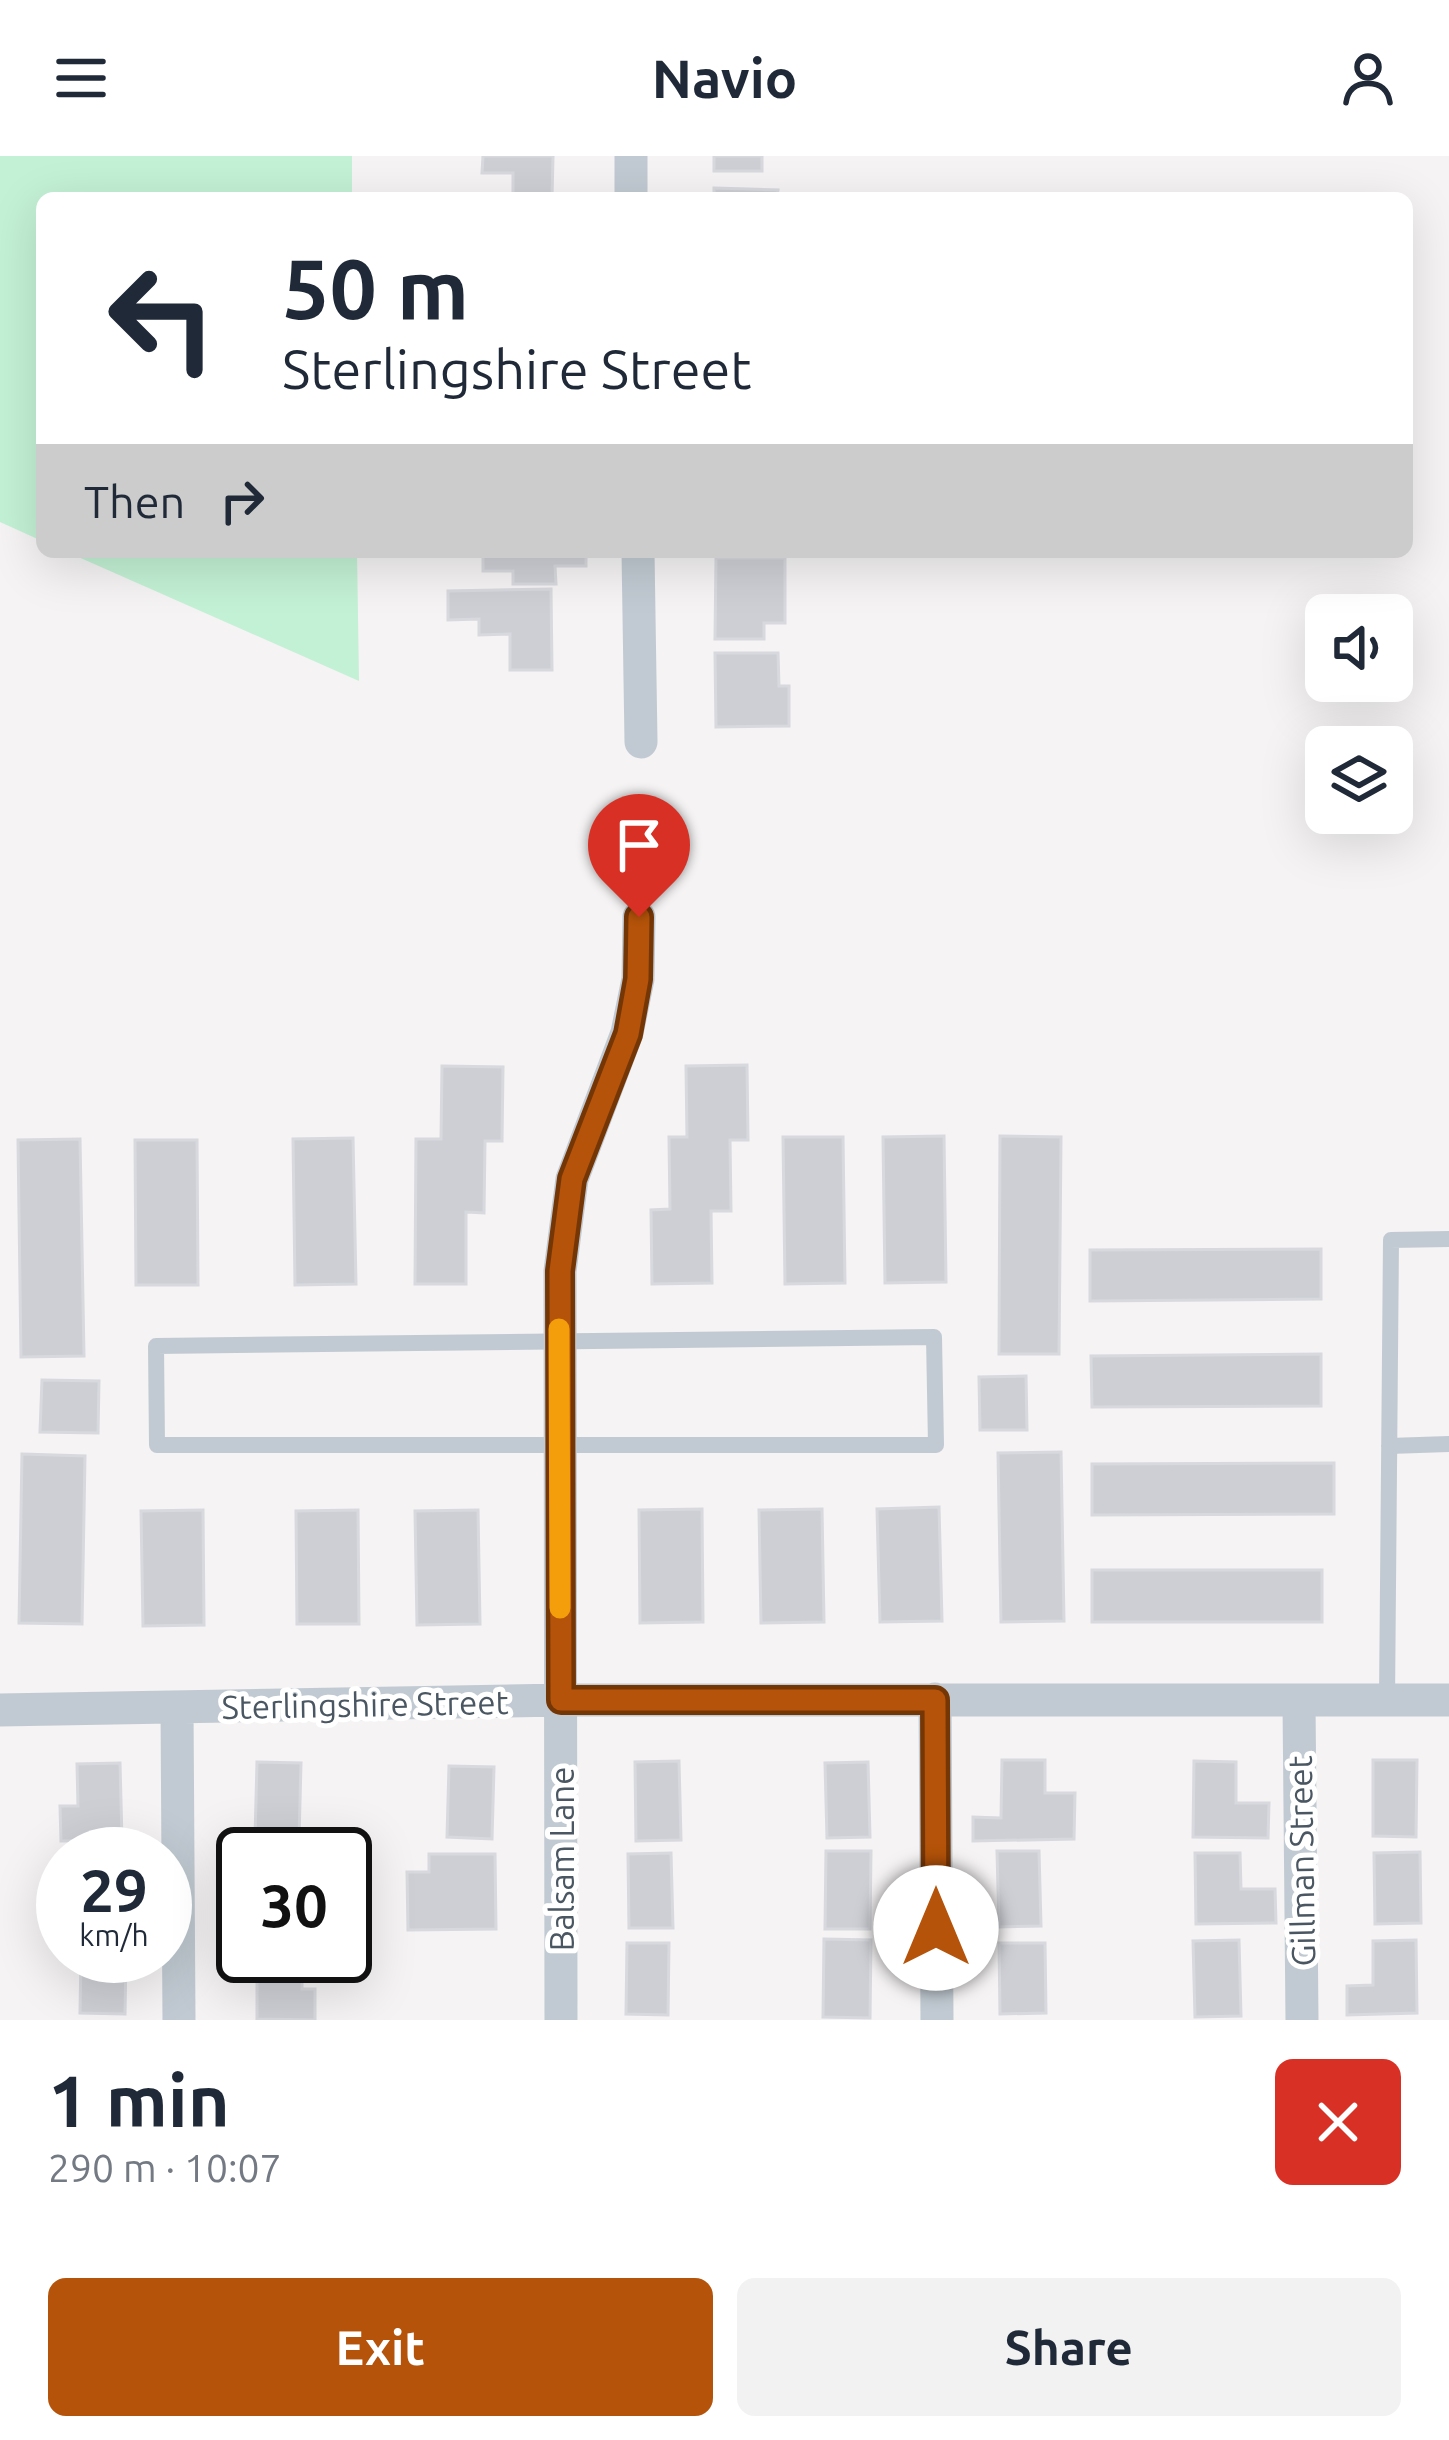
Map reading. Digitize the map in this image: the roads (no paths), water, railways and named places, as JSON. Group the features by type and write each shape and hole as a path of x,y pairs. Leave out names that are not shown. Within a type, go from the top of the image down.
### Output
{"street":[{"path":"631,156 631,192"},
{"path":"638,558 641,742"},
{"name":"Balsam Lane","path":"561,2020 560,1271 572,1179 628,1034 638,979 639,917"},
{"name":"Sterlingshire Street","path":"0,1710 561,1700 1449,1700"},
{"path":"935,1700 937,2020"},
{"name":"Gillman Street","path":"1299,1702 1302,2020"},
{"path":"177,1707 179,2020"}],"lane":[{"path":"1387,1701 1391,1240 1449,1239"},
{"path":"934,1337 936,1445 560,1448 158,1445 156,1346 934,1337"},
{"path":"1389,1446 1449,1444"}]}
